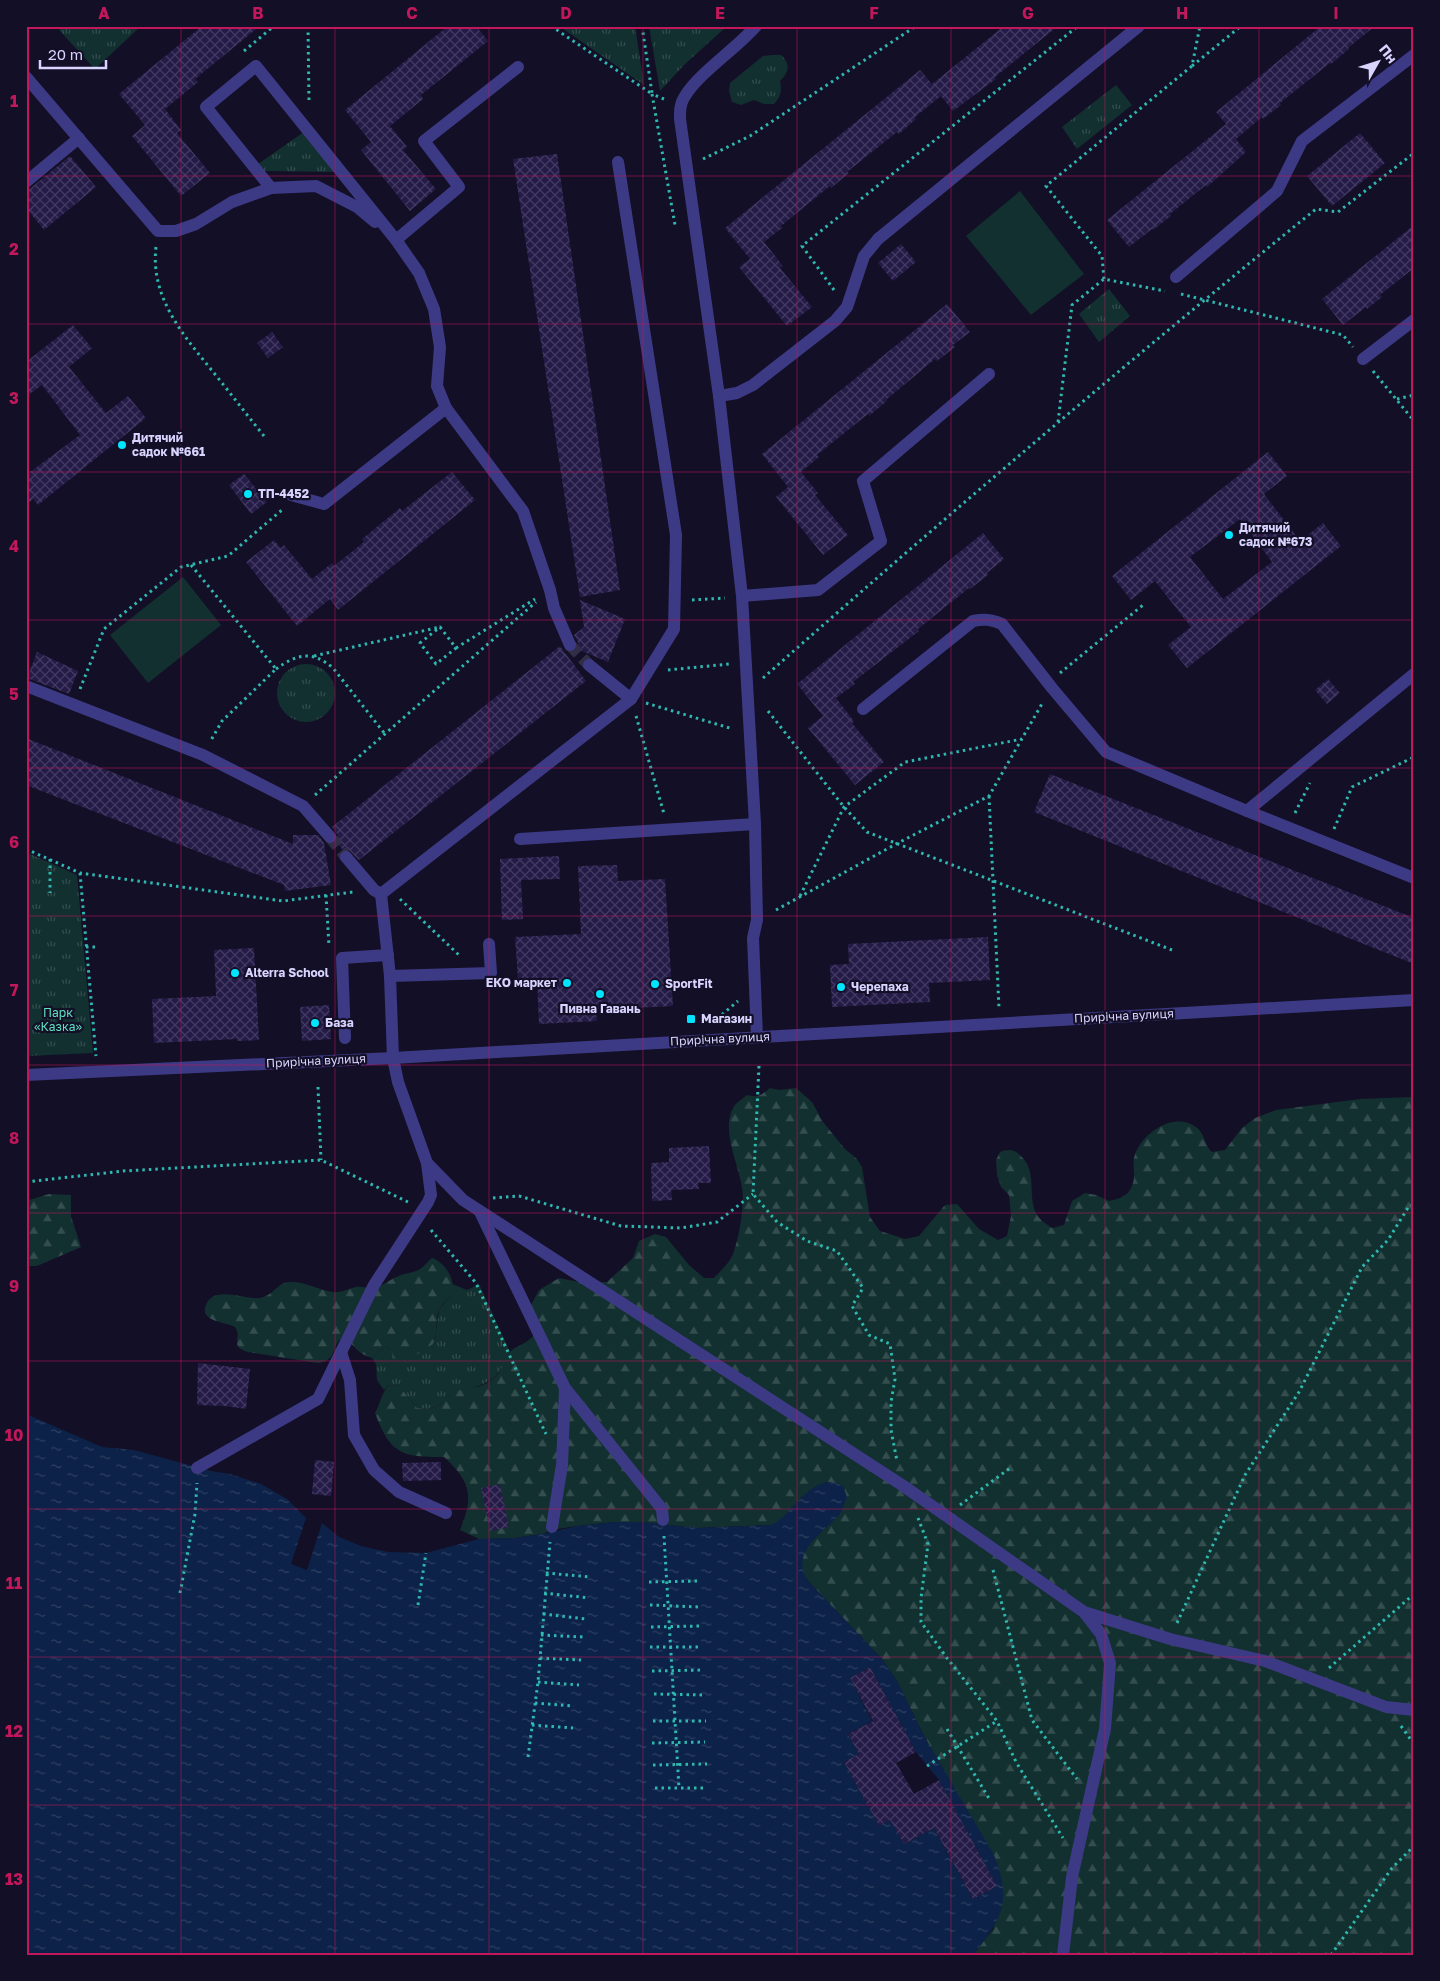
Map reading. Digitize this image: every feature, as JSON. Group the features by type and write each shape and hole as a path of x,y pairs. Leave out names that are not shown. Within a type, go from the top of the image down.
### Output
{"street":[{"path":"756,26 693,86 684,97 680,107 682,137 719,396 742,596 755,824 757,920 753,938 757,1036"},
{"path":"719,396 737,393 753,384 835,321 847,307 864,256 878,239 1139,26"},
{"path":"1176,277 1277,191 1302,141 1414,55"},
{"path":"271,188 206,107 256,66 396,240 419,273 434,309 440,347 437,386 446,408 523,511 550,590 554,608 570,646"},
{"path":"396,240 459,187 424,141 518,66"},
{"path":"26,77 158,231 176,231 196,224 232,202 271,188 316,186 357,207 396,240"},
{"path":"26,182 79,138"},
{"path":"381,890 631,699 674,629 676,535 618,162"},
{"path":"1363,359 1414,320"},
{"path":"742,596 818,590 881,541 863,481 989,374"},
{"path":"294,496 324,504 446,408"},
{"path":"863,709 973,621 983,619 994,620 1002,624 1052,688 1106,752 1414,878"},
{"path":"588,665 631,699"},
{"path":"1247,811 1414,674"},
{"path":"26,686 203,755 303,806 330,837"},
{"path":"520,839 755,824"},
{"path":"197,1468 318,1399 374,1284 420,1216 431,1195 427,1163 398,1082 393,1058 390,976 381,890 346,857"},
{"path":"390,976 491,973 489,944"},
{"path":"345,1038 342,958 388,955"},
{"name":"Прирічна вулиця","path":"26,1075 393,1058 1414,1000"},
{"path":"427,1163 463,1200 480,1212 902,1485 1084,1612 1170,1639 1265,1661 1386,1707 1414,1710"},
{"path":"480,1212 565,1388 662,1509 663,1520"},
{"path":"341,1352 350,1380 354,1434 374,1470 399,1492 446,1514"},
{"path":"552,1527 562,1466 565,1388"},
{"path":"1063,1955 1072,1877 1105,1729 1110,1663 1101,1634 1084,1612"}],"path":[{"path":"256,66 244,51 274,26"},
{"path":"308,26 309,104"},
{"path":"552,26 652,94 642,26"},
{"path":"703,159 750,136 916,26"},
{"path":"847,307 802,246 1078,26"},
{"path":"1192,66 1200,26"},
{"path":"1104,279 1102,256 1046,186 1241,26"},
{"path":"748,692 1058,422 1316,209 1338,212 1414,153"},
{"path":"158,231 155,256 158,279 176,326 264,436"},
{"path":"1104,279 1168,292"},
{"path":"1058,422 1072,305 1104,279"},
{"path":"1177,294 1205,299 1343,335 1414,421"},
{"path":"1397,399 1414,395"},
{"path":"74,706 104,629 181,567 228,556 294,496"},
{"path":"191,565 276,669"},
{"path":"440,628 420,643 436,664 456,648 550,590"},
{"path":"303,806 550,590"},
{"path":"675,601 726,598 727,607"},
{"path":"999,1008 989,796 1062,670 1143,604"},
{"path":"440,628 456,648"},
{"path":"203,755 222,721 276,669 292,658 314,656 440,628"},
{"path":"729,654 730,673"},
{"path":"314,656 324,660 333,668 385,734"},
{"path":"648,672 730,664"},
{"path":"1062,670 1068,678"},
{"path":"631,699 733,729 733,720"},
{"path":"631,699 668,829"},
{"path":"768,711 844,807 867,832 1172,950"},
{"path":"800,897 844,807 905,762 1022,738"},
{"path":"1328,844 1352,787 1414,756"},
{"path":"776,910 896,844 989,796"},
{"path":"26,849 80,873 283,901 381,890 478,974"},
{"path":"50,859 50,893"},
{"path":"80,873 96,1057"},
{"path":"326,895 330,954"},
{"path":"86,947 94,947"},
{"path":"710,1025 742,998"},
{"path":"1413,1032 1414,1041"},
{"path":"318,1087 321,1160"},
{"path":"26,1182 123,1171 321,1160 410,1203 476,1284 557,1459 562,1466"},
{"path":"463,1200 519,1196 621,1226 681,1228 717,1222 753,1194"},
{"path":"1170,1639 1245,1475 1300,1392 1362,1267 1388,1240 1409,1206 1414,1205"},
{"path":"180,1593 195,1514 197,1468"},
{"path":"946,1515 1010,1468"},
{"path":"663,1520 679,1788"},
{"path":"528,1757 538,1682 544,1593 552,1527"},
{"path":"987,1545 1032,1720 1089,1796"},
{"path":"418,1605 426,1553"},
{"path":"546,1573 591,1577"},
{"path":"650,1582 698,1581"},
{"path":"544,1593 589,1598"},
{"path":"1315,1680 1414,1594"},
{"path":"650,1605 700,1607"},
{"path":"543,1614 586,1618"},
{"path":"651,1626 701,1626"},
{"path":"541,1635 583,1638"},
{"path":"650,1647 702,1647"},
{"path":"540,1658 581,1660"},
{"path":"652,1670 704,1670"},
{"path":"538,1682 579,1685"},
{"path":"654,1694 706,1695"},
{"path":"535,1703 574,1706"},
{"path":"927,1766 997,1720"},
{"path":"652,1722 706,1721"},
{"path":"532,1725 573,1728"},
{"path":"947,1728 990,1800"},
{"path":"652,1744 705,1742"},
{"path":"653,1765 707,1764"},
{"path":"655,1788 706,1788"},
{"path":"1331,1955 1392,1868 1414,1846"}],"green space":[{"path":"64,26 141,26 95,69 59,30"},
{"path":"559,26 635,26 644,85"},
{"path":"649,26 727,26 684,65 660,91"},
{"path":"781,55 786,61 788,68 780,81 780,93 774,104 764,104 754,100 741,105 732,102 729,91 730,83 763,56"},
{"path":"1116,85 1132,105 1077,149 1062,127"},
{"path":"304,132 335,172 264,171 258,164"},
{"path":"1020,191 1084,274 1031,315 966,236"},
{"path":"1109,289 1130,316 1099,342 1079,314"},
{"path":"183,577 221,625 148,683 110,635"},
{"path":"306,664 317,666 327,672 333,682 335,693 333,704 327,714 317,720 306,722 295,720 285,714 279,704 277,693 279,682 285,672 295,666"},
{"name":"Парк «Казка»","path":"26,852 77,875 93,1053 26,1056"},
{"path":"770,1088 779,1090 796,1088 812,1102 823,1122 862,1167 870,1217 880,1231 905,1239 919,1236 945,1205 957,1204 979,1229 998,1240 1007,1236 1011,1216 1009,1195 1001,1187 997,1175 996,1160 1000,1152 1003,1151 1011,1150 1016,1152 1026,1162 1031,1175 1032,1197 1036,1214 1044,1223 1052,1228 1064,1225 1072,1201 1085,1193 1096,1195 1109,1201 1127,1194 1134,1180 1134,1158 1137,1149 1150,1134 1168,1123 1177,1121 1196,1127 1201,1132 1212,1152 1225,1150 1242,1128 1255,1118 1276,1110 1360,1099 1414,1097 1414,1955 973,1955 994,1928 948,1779 897,1681 882,1659 809,1582 803,1572 802,1560 809,1545 840,1514 840,1484 826,1482 802,1497 781,1521 772,1525 697,1528 642,1522 616,1522 551,1530 543,1534 514,1538 479,1539 460,1530 468,1499 465,1482 453,1466 444,1457 418,1456 400,1451 387,1438 375,1413 389,1385 399,1386 417,1408 428,1409 439,1406 452,1393 477,1387 490,1381 500,1371 510,1352 535,1334 529,1309 539,1290 559,1278 579,1282 607,1282 633,1258 639,1241 655,1234 666,1237 689,1265 704,1278 714,1278 727,1264 733,1254 742,1212 742,1188 729,1135 731,1114 735,1105 747,1095 760,1095"},
{"path":"49,1194 71,1195 71,1216 81,1247 37,1266 26,1266 26,1201"},
{"path":"432,1258 446,1268 452,1280 452,1291 450,1297 438,1312 433,1344 402,1364 398,1364 389,1348 385,1347 372,1358 367,1357 344,1337 337,1343 329,1359 318,1363 248,1352 242,1350 237,1344 238,1335 235,1327 211,1319 205,1313 208,1300 221,1294 259,1298 289,1282 301,1283 333,1292 356,1287 370,1288 418,1270"},
{"path":"452,1284 467,1290 479,1284 510,1352 500,1371 493,1378 476,1387 455,1392 444,1399 439,1406 428,1409 417,1408 399,1386 389,1385 384,1390 377,1380 376,1364 372,1358 385,1347 389,1348 396,1360 407,1361 435,1339 439,1309 451,1296"}],"water":[{"path":"26,1414 102,1447 134,1450 211,1471 230,1474 261,1484 287,1499 306,1518 322,1523 339,1537 361,1546 388,1552 426,1553 479,1539 514,1538 577,1526 616,1522 642,1522 697,1528 772,1525 804,1495 822,1483 832,1482 843,1486 847,1497 842,1511 816,1537 805,1553 802,1562 804,1572 809,1582 882,1659 897,1681 923,1734 994,1855 1003,1885 1003,1897 998,1919 973,1955 26,1955","holes":["873,1721 997,1886 973,1899 934,1828 890,1820 879,1826 859,1754"]}],"pier":[{"path":"306,1518 322,1523 307,1570 291,1564"},
{"path":"870,1667 916,1752 939,1780 997,1886 973,1899 934,1828 904,1844 890,1820 879,1826 844,1762 859,1754 848,1734 872,1721 850,1678"}],"building":[{"path":"202,26 260,26 195,79 198,82 165,109 181,130 177,133 210,173 181,196 132,136 145,125 119,94"},
{"path":"448,26 476,26 488,41 421,95 423,99 390,126 407,147 403,150 436,189 410,211 361,150 371,142 345,110"},
{"path":"1004,26 1058,26 995,77 996,79 953,111 941,96 915,117 916,119 899,134 897,132 847,172 849,173 831,188 830,186 764,242 783,266 780,268 812,307 787,326 739,267 750,259 725,228 920,70 932,84"},
{"path":"1321,26 1375,26 1331,64 1280,103 1281,105 1263,119 1262,117 1236,139 1246,152 1207,187 1206,185 1170,214 1171,216 1129,247 1107,220 1226,124 1216,112"},
{"path":"1360,133 1385,163 1332,206 1307,176"},
{"path":"557,154 620,590 580,597 513,159"},
{"path":"70,156 96,187 44,230 26,208 26,192"},
{"path":"1414,225 1414,268 1380,295 1382,297 1343,325 1322,299"},
{"path":"901,244 916,262 893,281 878,263"},
{"path":"947,304 970,332 953,345 955,347 937,361 935,359 869,416 868,414 817,455 819,457 801,472 818,493 815,495 848,535 823,555 776,497 788,487 762,454"},
{"path":"73,325 92,348 69,367 106,413 128,396 146,418 38,505 33,499 26,505 26,475 80,435 42,385 26,397 26,362"},
{"path":"272,332 283,347 268,358 257,343"},
{"path":"1268,452 1287,476 1264,494 1300,541 1323,523 1341,546 1187,668 1168,645 1191,627 1155,581 1131,600 1112,576","holes":["1240,519 1272,562 1223,599 1190,557"]},
{"path":"452,472 475,500 338,610 330,599 297,626 246,562 274,540 281,548 284,545 312,579 332,563 334,566 364,542 362,539 400,508 402,511"},
{"name":"ТП-4452","path":"244,474 267,502 251,514 229,485"},
{"path":"983,533 1004,559 987,573 988,575 918,629 919,631 853,682 855,684 836,698 854,721 852,723 884,762 855,785 808,728 823,716 797,684"},
{"path":"580,600 625,619 608,662 577,649 578,642 574,635 584,627"},
{"path":"560,646 586,681 359,860 349,850 343,850 336,842 338,835 332,827"},
{"path":"37,652 78,671 69,694 27,678"},
{"path":"1328,679 1340,693 1327,704 1315,690"},
{"path":"26,738 293,844 293,835 318,835 324,843 331,885 285,891 284,885 26,785"},
{"path":"1050,774 1414,918 1414,964 1034,812"},
{"path":"559,856 560,879 521,880 523,919 502,920 500,859"},
{"path":"617,865 618,881 665,879 673,1006 596,1010 597,1021 539,1024 537,978 518,979 515,937 581,934 578,866"},
{"path":"988,937 990,980 929,983 930,1002 832,1007 830,965 849,964 848,944"},
{"name":"Alterra School","path":"254,948 259,1040 237,1041 237,1039 154,1043 152,999 216,996 214,950"},
{"name":"База","path":"329,1005 331,1039 302,1041 300,1007"},
{"path":"709,1146 711,1183 698,1183 699,1189 671,1190 672,1200 652,1201 651,1163 669,1162 669,1148"},
{"path":"198,1363 250,1369 246,1409 197,1405"},
{"path":"315,1460 334,1462 331,1496 312,1494"},
{"path":"441,1462 441,1480 403,1481 402,1463"},
{"path":"500,1484 509,1527 490,1531 481,1488"},
{"path":"870,1667 916,1752 896,1763 914,1794 939,1780 997,1886 973,1899 934,1828 904,1844 890,1820 879,1826 844,1762 859,1754 848,1734 873,1721 850,1678"}],"tunnel":[{"path":"570,645 589,665"},
{"path":"330,837 346,857"}],"place":[{"name":"Дитячий садок №661","path":"122,445"},
{"name":"ТП-4452","path":"248,494"},
{"name":"Дитячий садок №673","path":"1229,535"},
{"name":"Alterra School","path":"235,973"},
{"name":"ЕКО маркет","path":"567,983"},
{"name":"SportFit","path":"655,984"},
{"name":"Черепаха","path":"841,987"},
{"name":"Пивна Гавань","path":"600,994"},
{"name":"Магазин","path":"691,1019"},
{"name":"База","path":"315,1023"}]}
